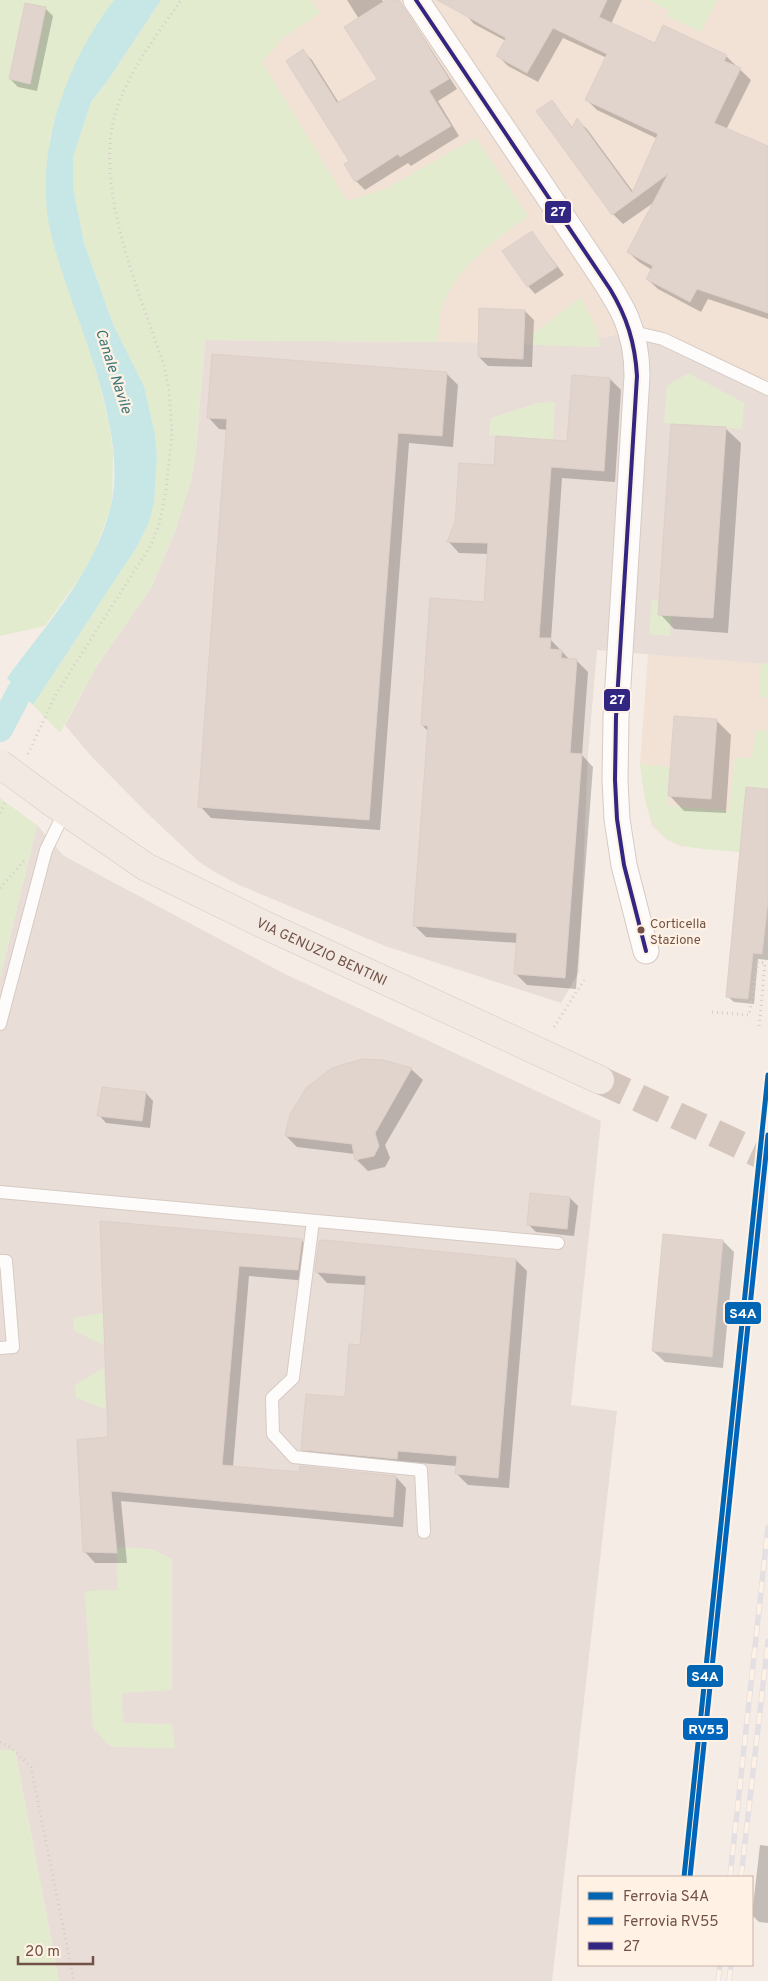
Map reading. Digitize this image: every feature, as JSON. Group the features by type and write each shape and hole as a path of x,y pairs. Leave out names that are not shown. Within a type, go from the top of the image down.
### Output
{"main road":[{"name":"VIA GENUZIO BENTINI","path":"0,764 146,866 267,926 600,1080"}],"street":[{"path":"416,0 619,302 633,332 637,376 616,717 615,780 617,819 624,866 646,951"}],"lane":[{"path":"633,332 662,339 768,389"},
{"path":"0,1024 59,807"},
{"path":"0,1192 558,1243"},
{"path":"313,1220 293,1378 272,1398 274,1434 294,1456 421,1470 424,1532"},
{"path":"0,1261 6,1261 13,1347 0,1348"}],"path":[{"path":"27,755 56,694 151,545 163,509 172,434 170,389 117,222 110,179 110,141 112,123 125,89 181,0"},
{"path":"0,813 7,798"},
{"path":"712,1012 749,1015 758,962 765,963 759,1028"},
{"path":"554,1027 584,980"},
{"path":"0,1742 9,1746 31,1767 74,1981"}],"shaded area":[{"path":"190,0 768,0 768,389 600,347 305,340"},
{"path":"633,332 768,389 768,664 597,650 588,754 579,972 561,1003 385,946 239,885 213,871 198,861 146,812 91,756 65,725 96,667 152,586 177,526 196,450 205,340 453,342 600,347 599,339"},
{"path":"648,653 768,664 768,789 746,787 740,852 680,846 667,840 652,826 645,800 640,764"},
{"path":"37,825 64,856 285,974 601,1121 571,1405 617,1411 552,1981 59,1981 15,1751 0,1750 0,978"}],"green space":[{"path":"0,0 114,0 89,39 50,136 47,178 51,233 90,346 109,423 113,452 112,503 91,562 45,626 0,636"},
{"path":"161,0 311,0 320,13 283,38 262,62 347,201 385,189 476,138 528,216 490,245 466,267 457,279 448,293 441,312 438,342 205,340 192,478 177,526 152,586 96,667 60,733 33,705 138,545 149,522 154,503 157,457 155,434 144,386 113,324 84,243 73,187 73,157 91,102 108,80"},
{"path":"648,0 717,0 701,32 667,16 669,11"},
{"path":"581,297 597,330 600,347 534,345 534,333"},
{"path":"688,373 744,403 742,429 664,423 667,386"},
{"path":"555,402 553,440 489,435 491,418 537,403"},
{"path":"652,600 659,601 671,616 670,636 649,634"},
{"path":"761,663 768,664 768,698 759,697"},
{"path":"756,730 768,731 768,789 746,787 740,852 693,848 664,836 655,826 649,811 640,764 670,767 668,806 729,811 735,757 752,758"},
{"path":"0,798 37,825 0,978"},
{"path":"103,1313 104,1345 73,1330 74,1318"},
{"path":"104,1368 106,1409 76,1398 75,1385"},
{"path":"116,1547 152,1549 172,1559 172,1690 122,1693 123,1723 172,1724 175,1748 111,1747 93,1728 85,1591 118,1590"},
{"path":"0,1750 15,1750 59,1981 0,1981"}],"water":[{"path":"114,0 161,0 108,80 91,102 73,157 73,187 84,243 113,324 144,386 155,434 157,457 154,503 149,522 138,545 33,705 7,678 82,575 104,530 114,490 113,445 107,414 100,385 51,234 46,204 46,173 57,111 68,81 81,52"}],"building":[{"path":"386,0 399,0 449,79 429,91 451,126 400,157 398,154 355,182 344,164 349,161 286,61 303,49 337,103 377,79 344,27"},
{"path":"437,0 607,0 599,17 655,43 663,25 727,55 724,61 741,68 714,123 768,146 768,313 697,289 690,302 646,279 653,266 627,252 668,174 612,215 536,111 552,100 572,128 577,118 632,193 658,134 585,100 607,54 553,28 527,73 496,56 506,38"},
{"path":"25,3 46,7 30,84 9,79"},
{"path":"532,231 557,267 527,287 502,251"},
{"path":"479,308 525,310 523,359 478,357"},
{"path":"212,354 447,372 442,436 398,433 369,820 198,807 227,419 207,418"},
{"path":"572,375 610,378 604,471 551,467 539,638 551,638 550,649 562,650 561,658 577,659 570,753 582,754 565,978 514,974 517,933 413,926 428,726 421,725 430,598 484,602 488,543 447,542 455,522 459,463 494,465 496,436 567,441"},
{"path":"671,424 726,427 713,618 658,615"},
{"path":"674,716 717,719 711,799 668,796"},
{"path":"746,787 768,789 768,900 762,954 753,953 748,999 726,997"},
{"path":"362,1059 383,1060 412,1068 375,1133 379,1146 374,1156 355,1160 352,1144 285,1136 290,1114 307,1087 332,1068"},
{"path":"102,1087 146,1092 142,1121 97,1116"},
{"path":"530,1193 570,1197 567,1229 527,1225"},
{"path":"100,1221 302,1239 298,1270 239,1266 222,1465 299,1472 300,1466 396,1476 393,1517 111,1491 117,1553 83,1552 77,1440 108,1437"},
{"path":"663,1234 723,1240 712,1357 652,1351"},
{"path":"325,1240 516,1259 498,1478 455,1474 457,1456 398,1451 397,1459 301,1450 306,1394 345,1397 349,1344 360,1345 366,1276 315,1272 319,1241"}],"waterway":[{"name":"Canale Navile","path":"0,729 19,693 40,663"}],"tunnel":[{"path":"600,1080 768,1158"}],"railway":[{"path":"730,1876 768,1527"},
{"path":"741,1876 768,1641"},
{"path":"718,1981 720,1966"},
{"path":"729,1981 731,1966"}],"rail line":[{"name":"S4A","path":"684,1876 768,1075"},
{"name":"RV55","path":"690,1876 768,1135"}],"transit line":[{"name":"27","path":"416,0 610,289 621,310 632,341 637,376 616,717 615,780 617,819 624,865 646,951"}],"place":[{"name":"Corticella Stazione","path":"641,930"}]}
